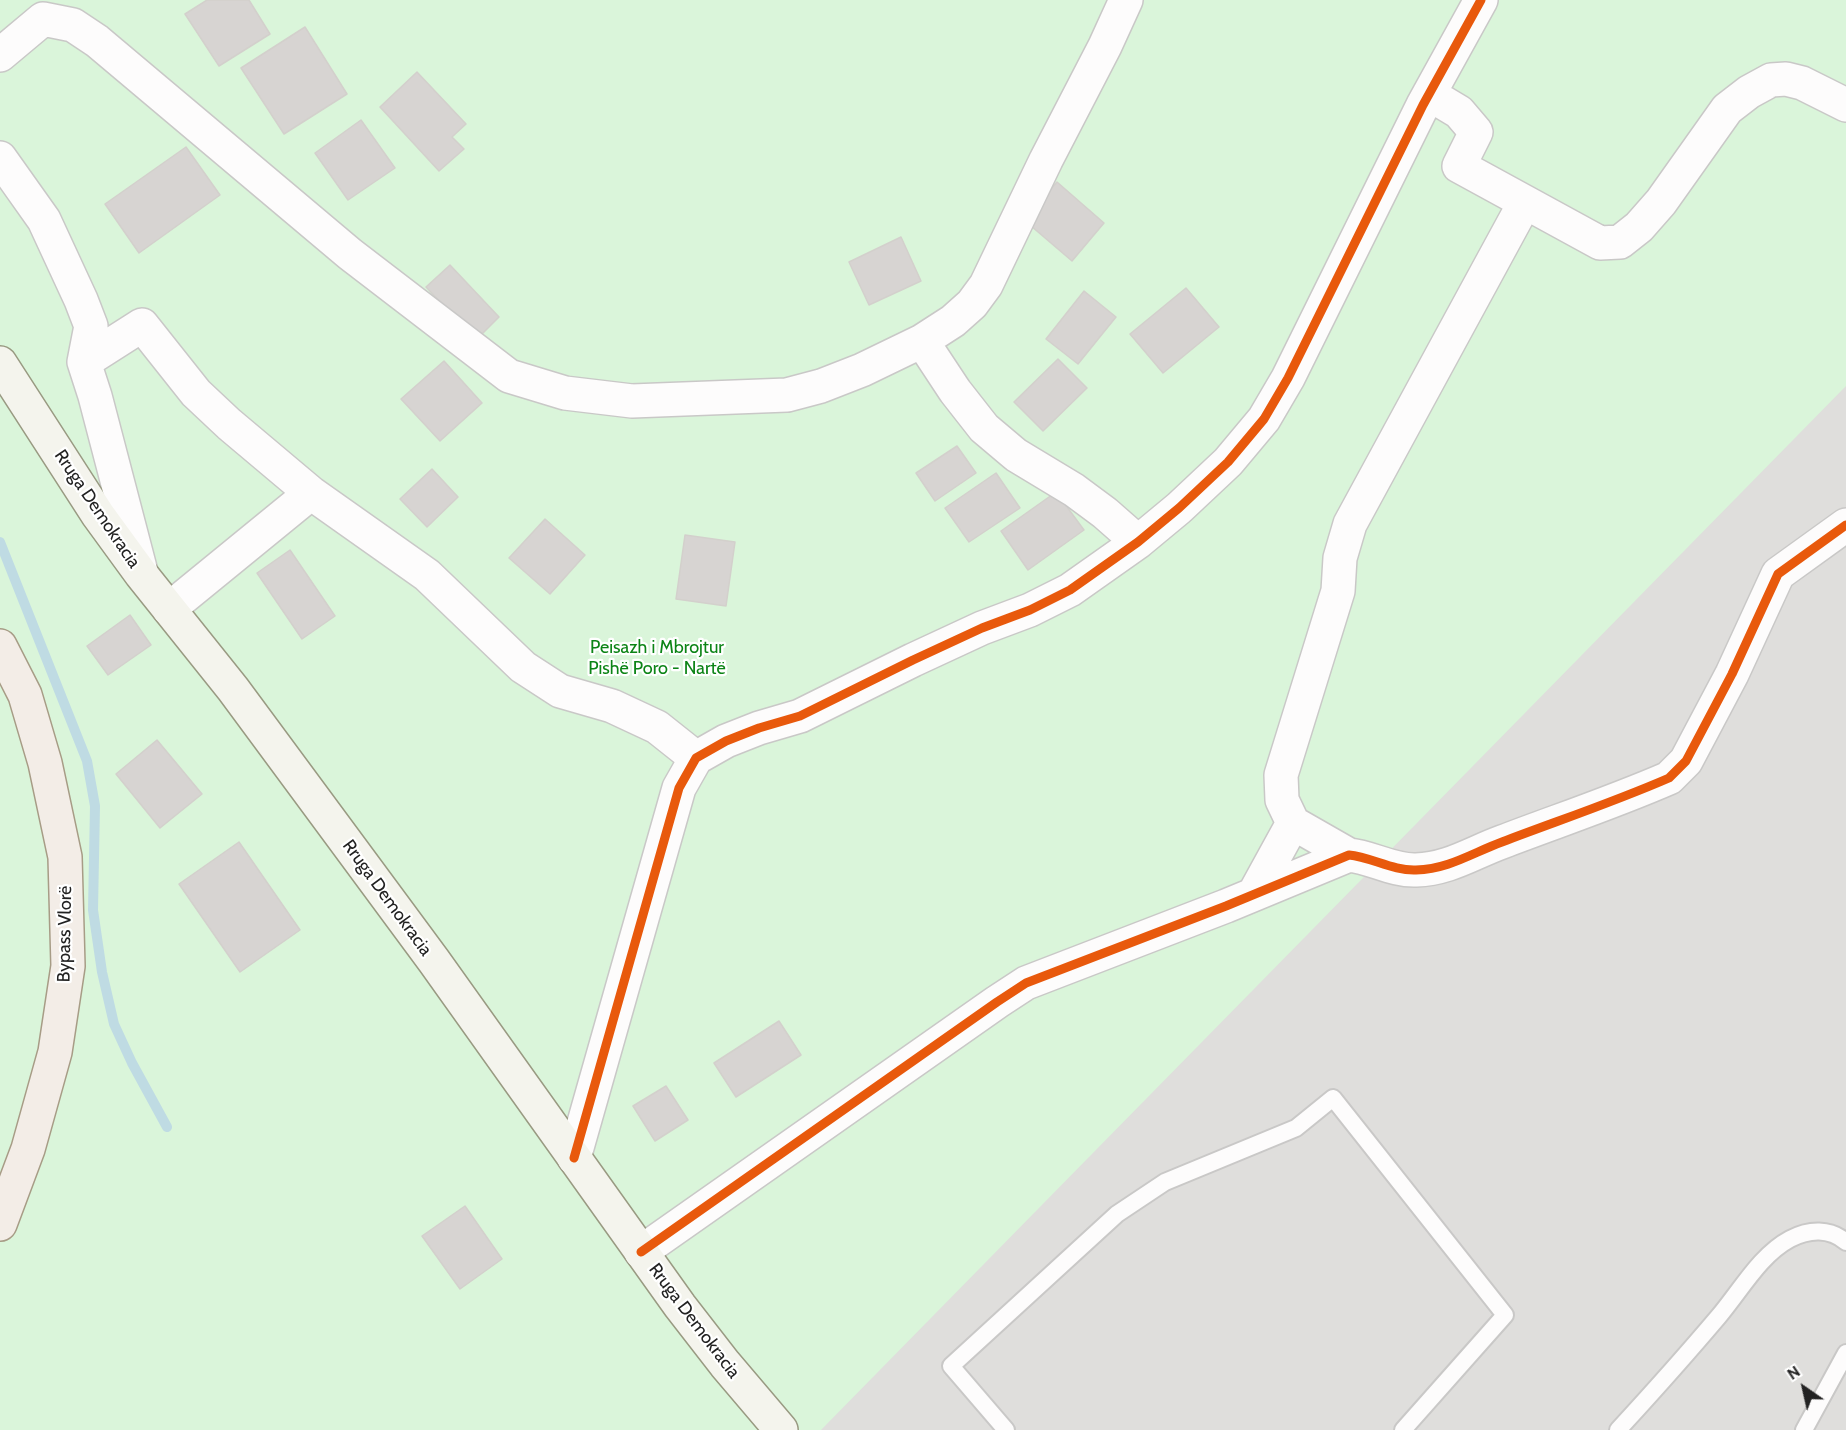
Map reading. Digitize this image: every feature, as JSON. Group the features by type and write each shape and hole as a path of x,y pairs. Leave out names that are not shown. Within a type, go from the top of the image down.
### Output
{"main road":[{"name":"Rruga Demokracia","path":"0,363 98,515 141,574 233,689 502,1055 641,1252 725,1365 779,1429"},
{"name":"Bypass Vlorë","path":"0,646 25,695 45,763 65,857 68,966 55,1053 28,1149 0,1224"}],"street":[{"path":"0,55 43,19 73,25 106,48 350,254 508,376 565,393 632,402 787,395 821,386 862,370 922,341 953,321 972,304 986,285 1126,0"},
{"path":"574,1158 679,788 696,758 726,741 800,716 913,660 1070,590 1138,542 1179,508 1228,462 1264,419 1288,378 1429,93 1481,0"},
{"path":"1429,93 1459,112 1476,132 1459,166 1600,243 1620,242 1639,227 1661,202 1727,109 1749,92 1771,80 1786,79 1802,83 1846,105"},
{"path":"0,158 44,220 91,326 84,362 141,574"},
{"path":"1525,202 1350,524 1340,558 1338,591 1281,775 1282,800 1293,823 1349,855 1413,870 1442,867 1495,844 1669,778 1686,761 1732,674 1778,574 1846,525"},
{"path":"84,362 142,325 196,393 229,424 311,493 427,574 523,667 560,691 612,706 657,727 696,758"},
{"path":"922,341 955,391 984,428 1016,455 1074,490 1138,542"},
{"path":"169,609 311,493"},
{"path":"1254,894 1293,823"},
{"path":"641,1252 1026,983 1226,906 1349,855"}],"lane":[{"path":"1006,1430 951,1366 1117,1214 1165,1182 1296,1128 1333,1098 1505,1316 1403,1430"},
{"path":"1618,1430 1737,1295 1765,1257 1791,1239 1817,1230 1837,1234 1846,1242"},
{"path":"1804,1430 1846,1353"}],"shaded area":[{"name":"Peisazh i Mbrojtur Pishë Poro - Nartë","path":"0,0 1846,0 1846,1430 0,1430"}],"green space":[{"name":"Peisazh i Mbrojtur Pishë Poro - Nartë","path":"0,0 1846,0 1846,386 821,1430 0,1430"}],"building":[{"path":"207,0 249,0 270,34 219,66 185,14"},
{"path":"305,27 347,94 284,134 241,68"},
{"path":"417,72 466,124 452,137 464,149 439,171 380,107"},
{"path":"361,120 395,168 348,200 315,153"},
{"path":"186,147 220,195 139,253 105,204"},
{"path":"1057,182 1104,223 1072,261 1024,220"},
{"path":"901,237 921,281 869,305 849,262"},
{"path":"450,265 499,317 476,340 426,287"},
{"path":"1186,288 1219,327 1163,373 1130,334"},
{"path":"1084,291 1116,317 1078,364 1046,339"},
{"path":"1058,359 1087,388 1043,431 1014,402"},
{"path":"444,361 482,403 440,441 401,399"},
{"path":"957,446 976,473 935,501 916,473"},
{"path":"432,469 458,497 427,527 400,499"},
{"path":"996,473 1020,508 969,542 945,508"},
{"path":"1056,492 1084,530 1028,570 1001,531"},
{"path":"545,519 585,555 550,594 509,558"},
{"path":"685,535 735,542 726,606 676,599"},
{"path":"290,550 335,616 302,639 257,573"},
{"path":"130,615 151,645 108,675 87,646"},
{"path":"157,740 202,794 160,828 116,774"},
{"path":"239,842 300,930 240,972 179,884"},
{"path":"779,1021 801,1055 736,1097 714,1063"},
{"path":"666,1086 688,1120 655,1141 633,1106"},
{"path":"465,1206 502,1259 460,1289 422,1236"}],"waterway":[{"path":"0,542 87,761 95,806 93,910 102,972 114,1024 132,1063 167,1127"}],"cycle path":[{"path":"574,1158 679,788 696,758 726,741 800,716 913,660 982,628 1030,610 1070,590 1138,542 1179,508 1228,462 1264,419 1288,378 1423,105 1481,0"},
{"path":"641,1252 1026,983 1226,906 1349,855 1407,870 1439,867 1669,778 1686,761 1732,674 1778,574 1846,525"}]}
